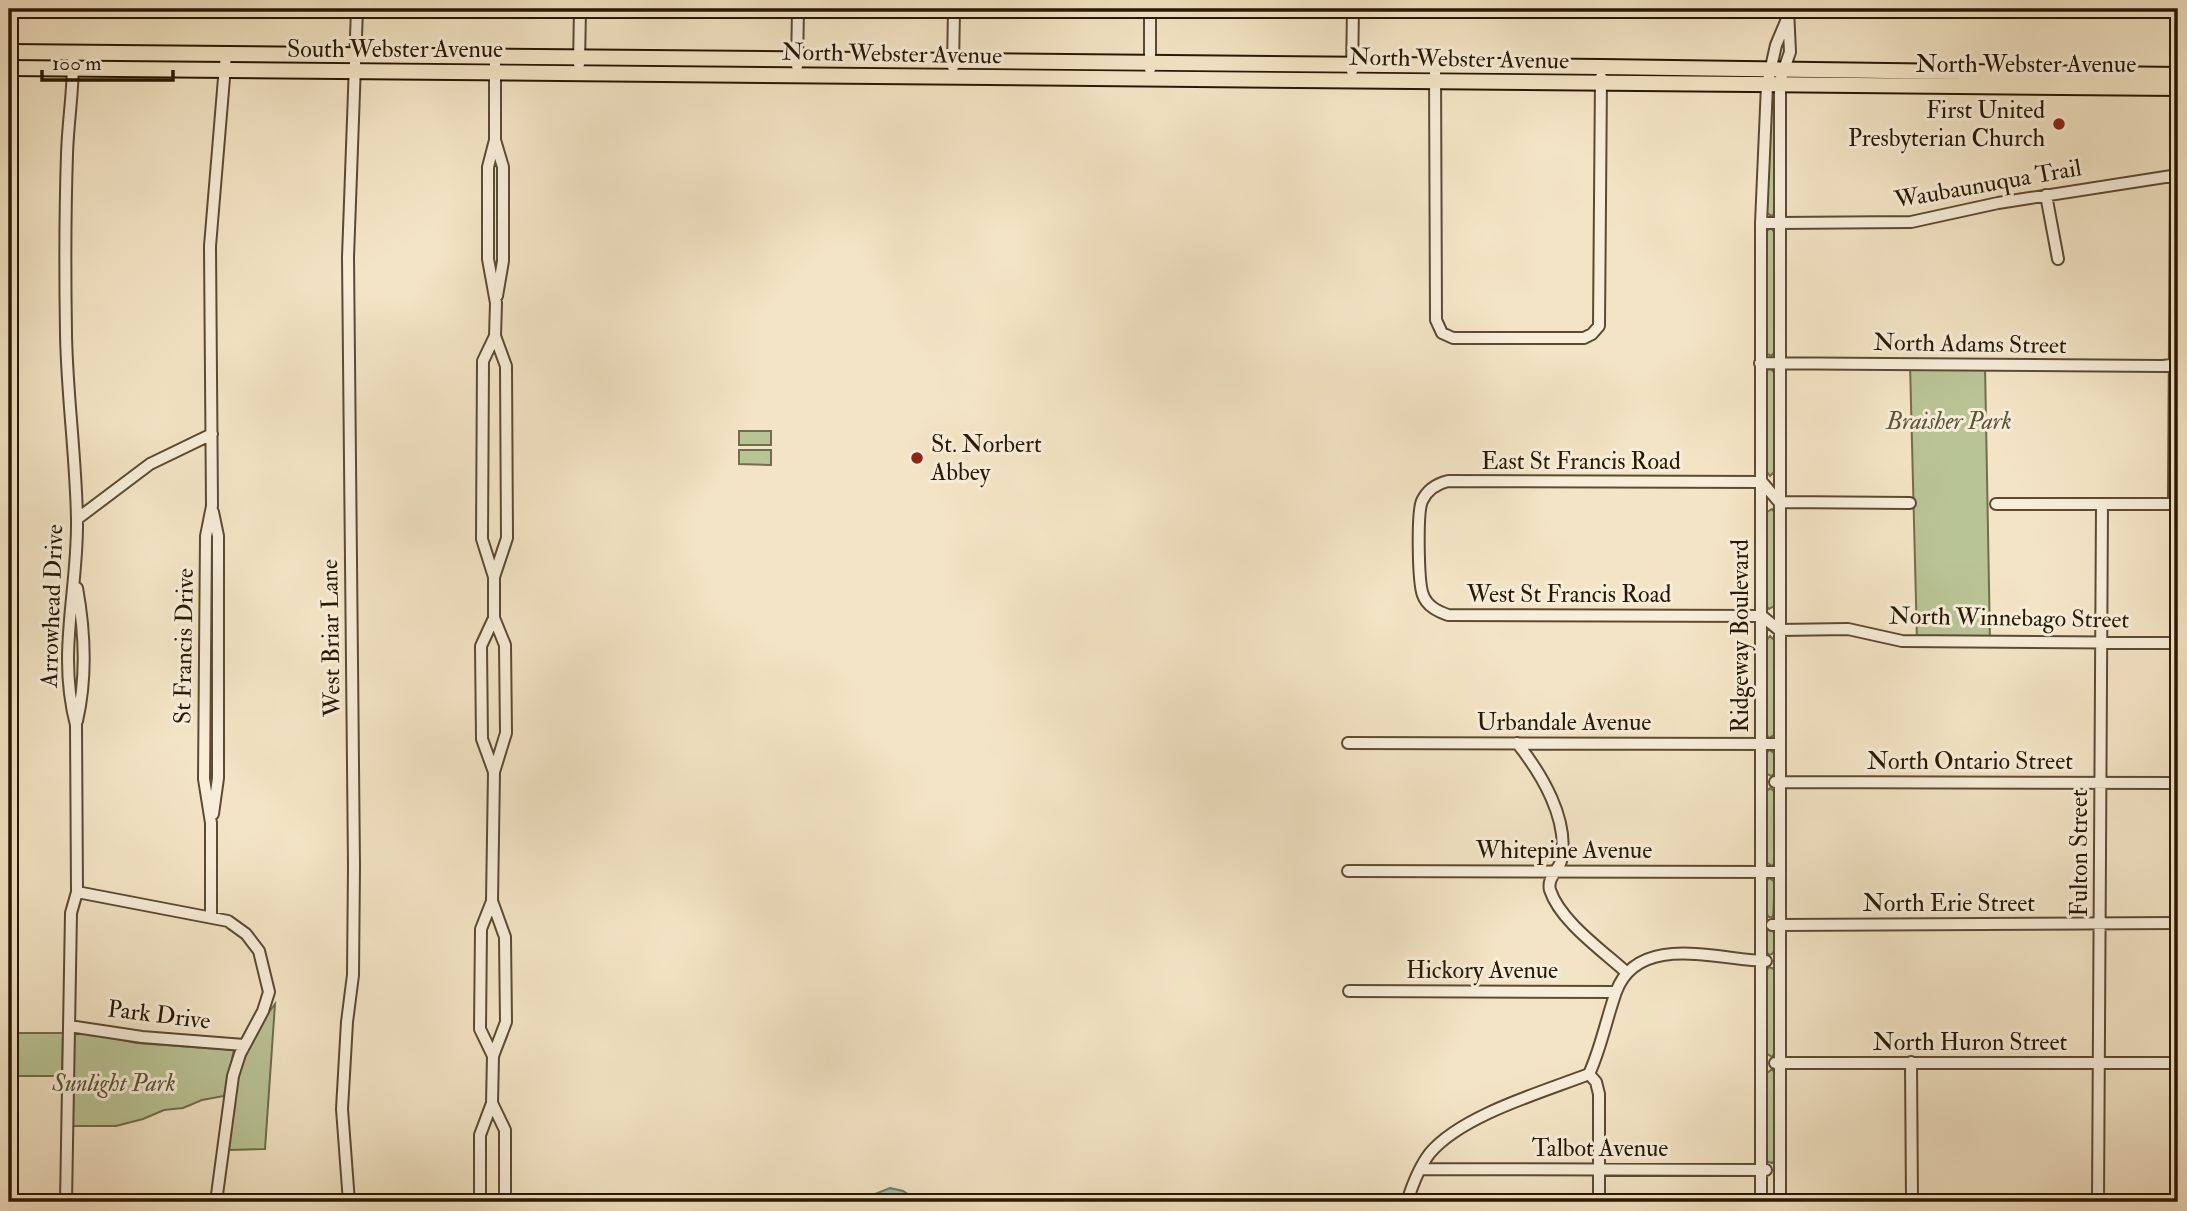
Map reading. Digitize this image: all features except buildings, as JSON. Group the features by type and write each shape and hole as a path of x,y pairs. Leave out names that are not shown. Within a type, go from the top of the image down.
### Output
{"main road":[{"name":"South Webster Avenue","path":"9,52 741,59"},
{"name":"North Webster Avenue","path":"741,59 2178,75"},
{"name":"South Webster Avenue","path":"9,68 739,76"},
{"name":"North Webster Avenue","path":"739,76 2178,88"}],"street":[{"name":"West Briar Lane","path":"349,1202 342,1110 347,1022 353,975 348,257 357,72 357,9"},
{"path":"579,74 580,9"},
{"path":"797,76 798,9"},
{"path":"953,77 954,9"},
{"path":"1150,9 1150,79"},
{"path":"1352,81 1353,9"},
{"name":"Ridgeway Boulevard","path":"1761,1202 1761,223 1774,85 1777,69 1790,52 1788,13"},
{"name":"Arrowhead Drive","path":"66,1202 71,914 77,892 76,725 69,698 67,657 68,617 76,578 77,519 75,456 68,404 66,334 67,152 73,53"},
{"name":"St Francis Drive","path":"211,917 211,823 204,779 206,536 212,506 210,246 226,54"},
{"path":"494,577 507,538 506,366 495,336 496,303 503,261 503,167 495,140 495,57"},
{"path":"1435,66 1437,323 1442,333 1453,338 1584,338 1599,326 1601,67"},
{"name":"Ridgeway Boulevard","path":"1774,85 1779,222 1780,1202"},
{"path":"1996,504 2176,504 2177,175"},
{"name":"Waubaunuqua Trail","path":"1761,223 1911,222 2046,195 2177,175"},
{"path":"2046,195 2058,259"},
{"path":"493,1056 480,1029 481,929 492,901 494,772 506,733 505,645 494,618 494,577 482,539 483,360 495,336"},
{"name":"North Adams Street","path":"1760,362 2050,366 2177,364"},
{"path":"77,519 150,464 212,434"},
{"name":"East St Francis Road","path":"1420,514 1427,492 1435,485 1448,481 1762,482"},
{"path":"1762,482 1779,502 1910,503"},
{"name":"Fulton Street","path":"2098,1202 2102,504"},
{"name":"West St Francis Road","path":"1420,514 1420,587 1427,603 1448,615 1762,615"},
{"path":"76,578 84,632 82,698 76,725"},
{"path":"1762,615 1779,630"},
{"path":"494,618 481,646 482,739 494,772"},
{"name":"North Winnebago Street","path":"1779,630 1848,629 1902,641 2178,643"},
{"name":"Urbandale Avenue","path":"1348,743 1779,744"},
{"path":"1517,743 1537,771 1552,800 1562,840 1560,862 1549,886 1559,906 1575,926 1626,972"},
{"name":"North Ontario Street","path":"1762,782 2178,783"},
{"name":"Whitepine Avenue","path":"1348,871 1779,872"},
{"path":"77,892 228,922 246,934 258,951 269,992 263,1011 244,1045 233,1076 216,1202"},
{"path":"480,1202 480,1135 492,1103 493,1056 506,1022 505,937 492,901"},
{"name":"North Erie Street","path":"1761,925 2178,923"},
{"path":"1407,1202 1428,1155 1439,1144 1486,1115 1589,1074 1598,1054 1616,992 1626,972 1648,958 1672,954 1779,961"},
{"name":"Hickory Avenue","path":"1349,991 1616,992"},
{"name":"Park Drive","path":"69,1026 142,1037 244,1045"},
{"path":"1911,1062 1912,1202"},
{"name":"North Huron Street","path":"1762,1064 2178,1063"},
{"path":"1589,1074 1596,1082 1599,1094 1599,1202"},
{"path":"492,1103 505,1130 505,1202"},
{"name":"Talbot Avenue","path":"1421,1169 1779,1170"}],"green space":[{"path":"1772,94 1775,213 1772,216 1766,213"},
{"path":"1769,229 1774,232 1775,352 1771,356 1766,353 1766,232"},
{"name":"Braisher Park","path":"1910,364 1985,365 1990,642 1917,641"},
{"path":"1769,368 1774,372 1774,472 1770,476 1767,472 1766,373"},
{"path":"739,431 771,431 771,445 739,445"},
{"path":"739,450 771,450 771,465 739,464"},
{"path":"1772,509 1774,606 1769,609 1766,605 1767,512"},
{"path":"1770,636 1774,640 1774,735 1769,738 1766,734 1766,641"},
{"path":"1770,750 1775,754 1774,774 1771,776 1766,773 1766,753"},
{"path":"1770,788 1775,792 1775,862 1772,866 1766,862 1766,792"},
{"path":"1769,878 1775,882 1773,917 1766,913 1766,882"},
{"path":"1769,929 1775,933 1774,951 1769,955 1766,951 1766,932"},
{"path":"1769,967 1774,969 1772,1057 1766,1053 1766,972"},
{"path":"275,1004 265,1149 229,1150 232,1110 240,1073 253,1038"},
{"name":"Sunlight Park","path":"72,1030 137,1043 234,1050 224,1096 202,1100 183,1108 164,1110 116,1126 70,1126"},
{"path":"9,1033 63,1033 62,1076 9,1076"},
{"path":"1772,1069 1775,1160 1772,1163 1766,1161 1766,1074"}],"water":[{"path":"890,1188 903,1191 920,1202 855,1202"}],"place":[{"name":"First United Presbyterian Church","path":"2059,124"},
{"name":"St. Norbert Abbey","path":"917,458"}]}
